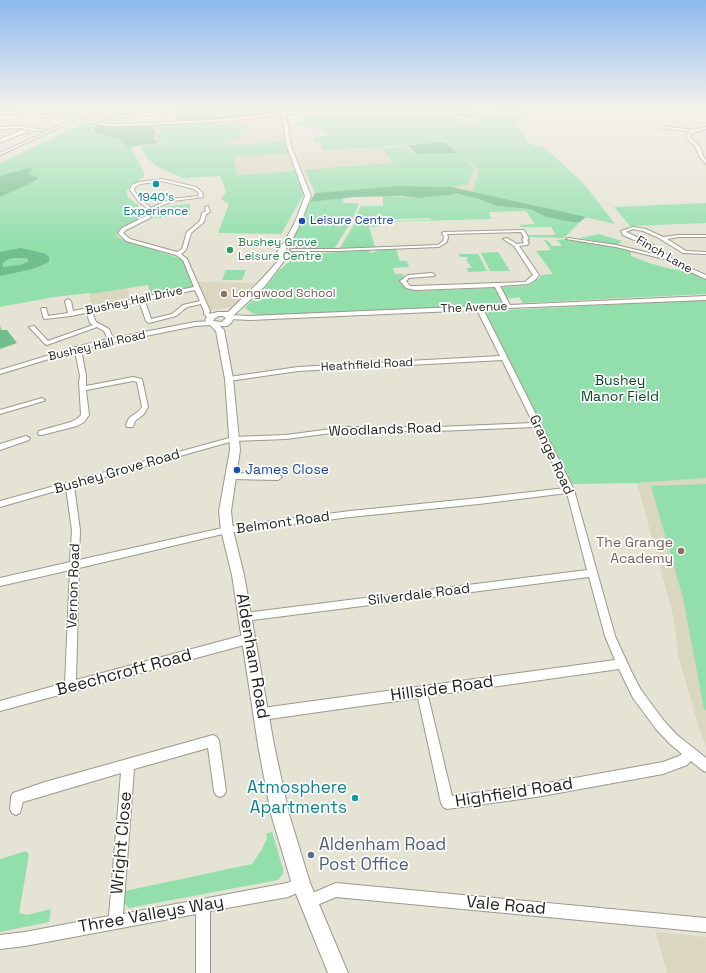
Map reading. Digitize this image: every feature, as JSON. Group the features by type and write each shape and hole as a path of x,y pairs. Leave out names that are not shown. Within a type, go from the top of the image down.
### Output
{"main road":[{"path":"220,318 241,304 261,285 282,255 304,209 308,196 292,153"},
{"path":"288,242 292,252"},
{"path":"282,255 292,252"},
{"path":"282,255 292,252"},
{"name":"Aldenham Road","path":"220,318 229,379 235,450 225,510 226,530 238,575 266,745 280,814 301,884 338,973"}],"street":[{"path":"700,153 706,162"},
{"path":"150,210 149,207 139,200 132,190 133,186 139,183 162,180 196,188 200,192 202,197 167,202 150,210 148,217 124,229 120,233 128,240 178,254 185,259 202,302 220,318"},
{"path":"178,254 184,250 189,232 202,221 204,213 208,212 207,207"},
{"name":"Finch Lane","path":"663,238 642,229 632,228 623,232 644,241 669,259 706,277"},
{"path":"292,252 420,247 444,244 446,240 444,233 522,231 527,243 516,246"},
{"path":"663,238 679,236 706,236"},
{"path":"663,238 685,252 706,253"},
{"path":"432,275 408,277 404,281 408,287 415,288 520,284 530,281 536,277 535,273 516,246 505,239 526,239"},
{"path":"568,239 609,245 669,259"},
{"path":"496,285 508,307"},
{"name":"Bushey Hall Drive","path":"44,309 46,318 197,288"},
{"name":"The Avenue","path":"220,318 255,318 706,298"},
{"name":"Bushey Hall Drive","path":"68,301 71,314"},
{"path":"143,304 149,321 174,315 185,306 202,302"},
{"path":"241,304 240,309 242,312 255,318"},
{"name":"Grange Road","path":"479,308 570,490 610,636 622,664 637,694 649,710 673,739 706,766"},
{"path":"90,314 92,322 96,326 107,330 111,340"},
{"name":"Bushey Hall Road","path":"0,372 78,348 220,318"},
{"path":"32,327 46,343 96,326"},
{"path":"42,433 70,426 81,420 86,412 83,376 78,348"},
{"name":"Heathfield Road","path":"229,379 298,369 504,358"},
{"path":"83,389 131,379 138,379 142,382 145,413 132,420 130,425"},
{"path":"0,412 42,400"},
{"name":"Woodlands Road","path":"234,439 286,437 346,429 437,429 537,425"},
{"path":"0,447 26,438"},
{"name":"Bushey Grove Road","path":"0,504 234,439"},
{"path":"231,476 278,477"},
{"name":"Vernon Road","path":"70,485 76,530 76,565 70,688"},
{"name":"Belmont Road","path":"0,582 226,530 350,514 570,490"},
{"name":"Silverdale Road","path":"245,617 592,573"},
{"name":"Beechcroft Road","path":"0,706 248,639"},
{"name":"Hillside Road","path":"262,714 622,664"},
{"name":"Highfield Road","path":"422,692 446,803 536,790 663,768 683,761 690,754"},
{"path":"16,809 17,797 214,741 220,791"},
{"name":"Wright Close","path":"116,921 128,765"},
{"name":"Three Valleys Way","path":"0,942 25,939 288,890 301,884"},
{"name":"Vale Road","path":"308,902 336,890 706,925"},
{"path":"203,906 203,973"}],"shaded area":[{"path":"145,153 290,153 295,171 183,178 158,167 149,160"},
{"path":"458,153 479,170 473,192 451,187 315,193 296,154"},
{"name":"Longwood School","path":"199,282 255,283 231,307 213,310 210,309"},
{"path":"127,288 131,300 93,308 89,296 90,294"},
{"name":"The Grange Academy","path":"706,478 706,746 678,655 674,619 637,483"},
{"path":"656,932 706,937 706,973 667,973"}],"green space":[{"path":"20,153 134,153 145,175 126,191 128,197 138,205 142,214 138,219 118,231 116,235 121,239 182,259 193,287 151,295 148,285 90,294 54,297 0,307 0,163"},
{"path":"145,153 283,153 234,157 237,175 296,171 304,194 281,234 218,233 229,204 221,199 226,192 220,176 183,178 158,167 149,160"},
{"path":"386,153 551,153 584,184 615,224 473,192 479,170 464,158 474,169 467,185 451,187 398,186 315,193 305,170 394,163"},
{"path":"29,168 33,169 28,174 37,177 38,179 0,197 0,176"},
{"path":"398,186 451,187 586,217 580,222 573,222 546,217 530,209 496,206 476,198 457,194 419,198 401,196 355,197 310,202 315,193"},
{"path":"450,194 470,196 496,206 530,209 546,217 580,222 564,238 529,237 528,235 556,235 551,227 521,227 520,225 535,224 526,211 489,212 491,219 381,222 382,226 369,227 375,247 340,248 355,223 365,224 375,221 432,220 430,218 358,220 355,218 361,206 383,206 383,196 419,198"},
{"path":"342,198 344,203 358,203 358,206 352,220 334,249 306,250 292,246 292,240 310,202"},
{"path":"706,203 706,223 630,226 614,207"},
{"path":"190,204 190,215 151,218 152,209"},
{"path":"599,234 622,241 616,246 580,238"},
{"path":"567,239 620,248 631,251 631,256 649,263 671,269 684,270 706,280 706,294 523,303 519,297 507,299 502,287 525,286 535,282 532,281 539,279 541,275 553,274 536,251 551,250 544,240 547,240 552,246 562,246 557,240"},
{"path":"21,248 46,254 49,257 49,262 33,269 0,276 0,252","holes":["13,258 28,259 28,262 20,265 3,267 3,263 6,260"]},
{"path":"396,249 400,261 407,261 409,267 393,268 395,274 403,274 404,277 401,282 408,288 416,289 417,291 495,288 502,302 498,305 261,315 254,314 246,309 246,306 262,292 278,271 297,255 369,250 371,253 375,252 376,250"},
{"path":"498,252 510,271 490,271 481,253"},
{"path":"459,254 478,254 487,271 468,272 467,268 472,268 466,260 468,259 467,257 460,257"},
{"path":"226,270 246,270 242,280 222,280"},
{"name":"Bushey Manor Field","path":"706,300 706,478 637,483 572,484 485,311"},
{"path":"0,325 1,330 7,330 17,343 0,349"},
{"name":"The Grange Academy","path":"706,484 706,710 704,709 683,598 651,486"},
{"path":"272,832 283,869 283,874 278,880 129,908 126,906 125,891 252,864 267,839 266,834"},
{"path":"26,851 29,855 19,913 27,915 51,909 49,922 0,932 0,859"}],"place":[{"name":"1940's Experience","path":"156,184"},
{"name":"Leisure Centre","path":"302,221"},
{"name":"Bushey Grove Leisure Centre","path":"230,250"},
{"name":"Longwood School","path":"224,294"},
{"name":"James Close","path":"237,470"},
{"name":"The Grange Academy","path":"681,551"},
{"name":"Atmosphere Apartments","path":"355,798"},
{"name":"Aldenham Road Post Office","path":"311,855"}]}
